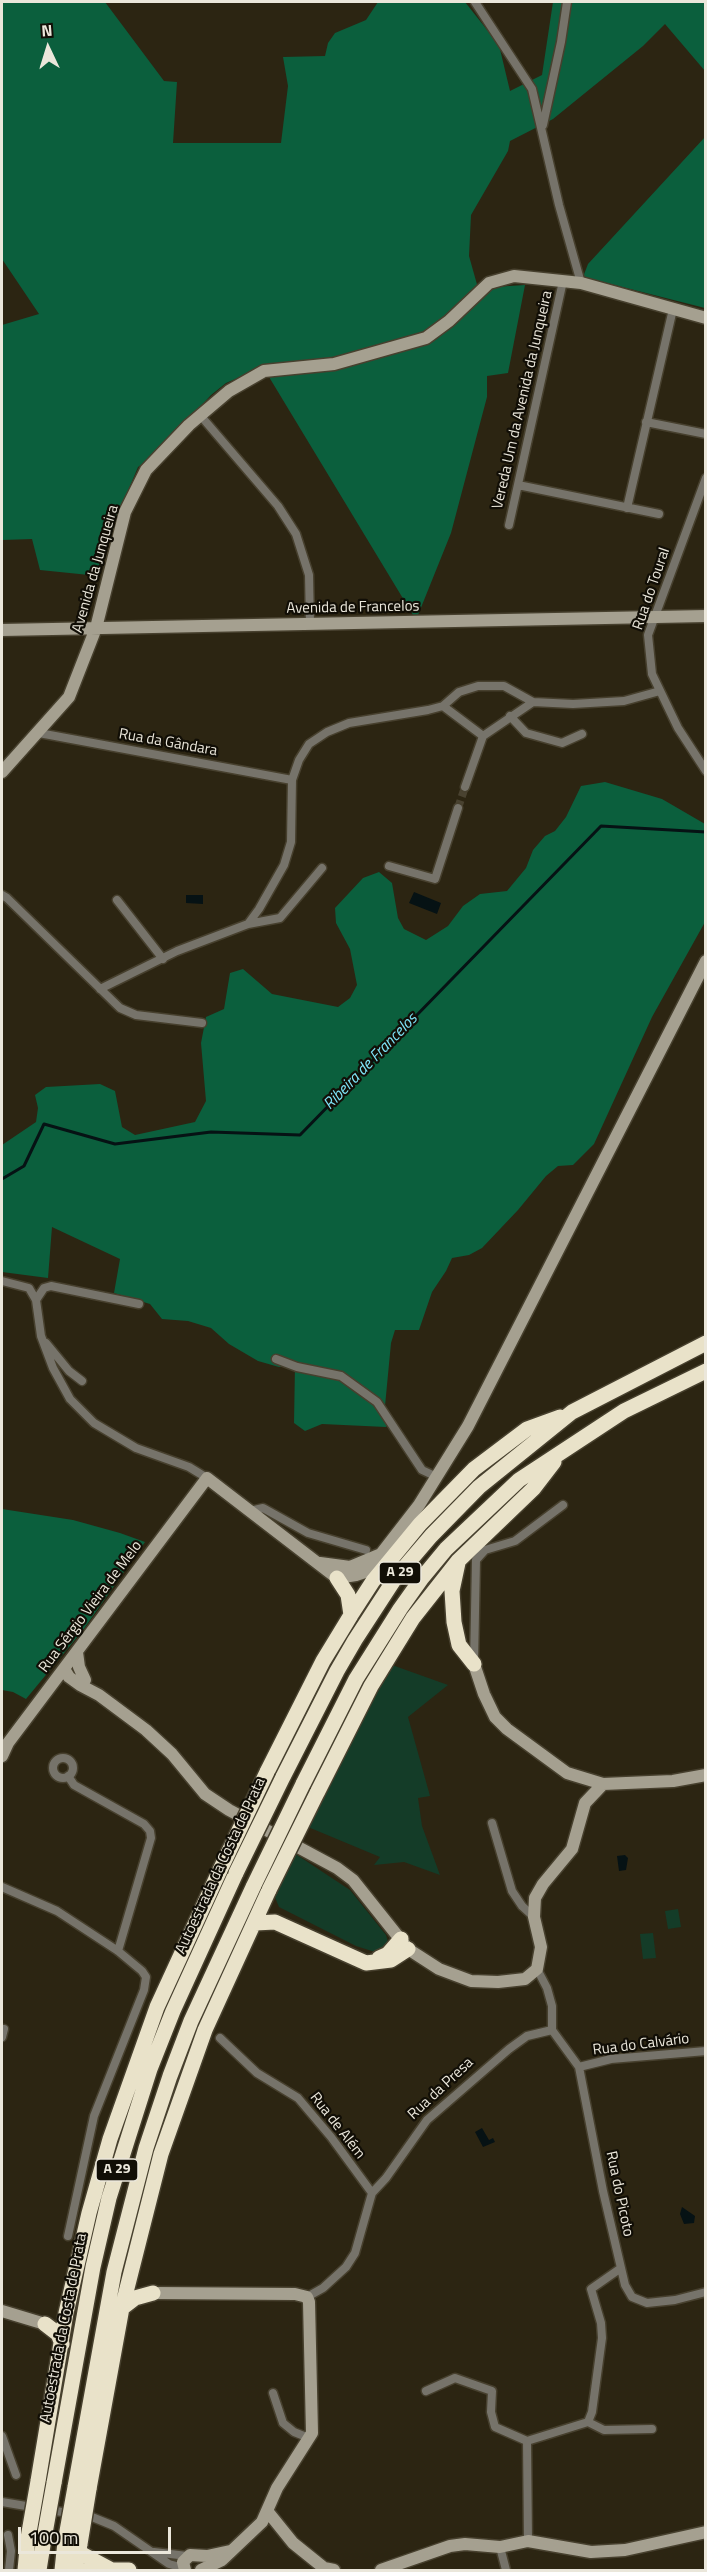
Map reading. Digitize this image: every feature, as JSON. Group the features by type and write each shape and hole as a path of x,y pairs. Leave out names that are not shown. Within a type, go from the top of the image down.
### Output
{"highway":[{"name":"Autoestrada da Costa de Prata","path":"39,2571 93,2267 112,2187 150,2069 173,2011 236,1874 337,1671 396,1577 425,1542 479,1487 572,1412 705,1343"},
{"name":"A 29","path":"82,2488 131,2271 171,2124 205,2030 255,1923 263,1891 303,1784 356,1679 422,1578 446,1549 505,1492 519,1480 624,1411 705,1371"},
{"name":"A 29","path":"25,2571 28,2538 66,2313 89,2213 110,2139 157,2007 220,1870 323,1661 373,1581 420,1524 474,1469 527,1429 572,1412"},
{"name":"A 29","path":"75,2571 75,2545 82,2488 114,2272 146,2148 191,2021 317,1793 388,1657 424,1603 458,1561 534,1488 564,1450"},
{"path":"458,1561 453,1591 454,1622 459,1645 474,1665"},
{"path":"337,1578 348,1596 351,1615"},
{"path":"263,1891 276,1913 367,1957 378,1958 404,1944"},
{"path":"255,1923 275,1922 366,1963 391,1960 404,1944"},
{"path":"131,2271 138,2286 153,2294"},
{"path":"122,2308 135,2298 153,2294"},
{"path":"62,2343 58,2334 45,2324 66,2313"},
{"name":"A 29","path":"62,2571 75,2545"},
{"path":"75,2545 82,2554 110,2569"},
{"path":"88,2571 110,2569 129,2571"}],"street":[{"path":"475,2 532,89 559,205 581,283"},
{"path":"542,128 561,42 567,2"},
{"name":"Avenida da Junqueira","path":"2,772 69,697 96,628 125,512 146,470 200,416 229,391 264,371 334,364 426,338 489,283 514,276 581,283 705,318"},
{"name":"Vereda Um da Avenida da Junqueira","path":"509,525 563,281"},
{"path":"627,508 673,309"},
{"path":"200,416 278,506 296,534 309,575 310,624"},
{"path":"646,422 705,434"},
{"name":"Rua do Toural","path":"705,478 661,605 653,618 648,635 650,665 660,691 678,728 705,771"},
{"path":"518,485 659,514"},
{"name":"Avenida de Francelos","path":"2,630 705,616"},
{"path":"248,924 285,865 291,842 292,780 299,760 309,744 327,732 350,723 443,706 459,692 478,686 504,686 533,702 573,704 624,701 660,691"},
{"path":"465,787 483,736 533,702"},
{"path":"443,706 483,736"},
{"path":"510,716 526,733 562,743 582,734"},
{"name":"Rua da Gândara","path":"39,733 292,780"},
{"path":"389,866 435,879 458,808"},
{"path":"100,989 177,951 248,924 280,918 322,868"},
{"path":"2,895 120,1008 136,1015 202,1023"},
{"path":"117,900 163,959"},
{"path":"2,1281 29,1288 36,1300 40,1336 53,1368 70,1398 94,1424 136,1448 189,1467 207,1478 320,1563 326,1572 337,1578 371,1570 419,1505 468,1426 705,961"},
{"path":"36,1300 44,1288 51,1286 139,1304"},
{"path":"40,1336 69,1371 82,1382"},
{"path":"276,1359 297,1367 341,1376 368,1395 377,1402 395,1427 422,1470 437,1477"},
{"name":"Rua Sérgio Vieira de Melo","path":"2,1756 8,1743 207,1478"},
{"path":"563,1505 515,1541 485,1550 476,1560 474,1665 495,1717 532,1748 577,1778 603,1784 673,1781 705,1775"},
{"path":"250,1511 263,1508 308,1533 366,1550"},
{"path":"320,1563 350,1567 381,1554"},
{"path":"77,1652 82,1682"},
{"path":"64,1669 69,1677 82,1682 146,1730 172,1754 205,1794 229,1810 320,1857 353,1881 404,1944 439,1969 471,1981 498,1982 525,1979 537,1969"},
{"path":"50,1687 82,1682"},
{"path":"69,1776 74,1785 144,1824 150,1831 151,1838 118,1951"},
{"path":"577,1778 585,1803"},
{"path":"552,2030 552,2006 547,1988 537,1969 541,1947 534,1917 535,1898 543,1884 572,1849 585,1803 603,1784"},
{"path":"492,1823 512,1891 522,1906 534,1917"},
{"path":"2,1887 57,1911 118,1951 142,1971 146,1983 94,2116 68,2236"},
{"name":"Rua do Picoto","path":"552,2030 579,2067 603,2191 625,2284 632,2297 646,2303 675,2300 705,2292"},
{"name":"Rua da Presa","path":"307,2297 323,2288 346,2268 356,2253 372,2193 386,2178 415,2134 436,2112 527,2036 552,2030"},
{"name":"Rua de Além","path":"220,2038 257,2073 298,2097 372,2193"},
{"name":"Rua do Calvário","path":"579,2067 611,2059 705,2051"},
{"path":"588,2422 592,2412 602,2338 601,2323 591,2289 621,2268"},
{"path":"153,2294 295,2294 307,2297 313,2425 309,2438 277,2488 268,2512 250,2535 222,2560 202,2570"},
{"path":"2,2311 45,2324"},
{"path":"426,2391 455,2378 492,2391 491,2412 495,2427 527,2441 588,2422 604,2430 652,2429"},
{"path":"273,2393 283,2423 294,2432 309,2438"},
{"path":"2,2436 16,2475"},
{"path":"527,2441 528,2541"},
{"path":"2,2502 92,2517 114,2526 154,2552 189,2563 203,2561 202,2570"},
{"path":"268,2512 292,2543 324,2568 334,2571"},
{"path":"382,2570 450,2546 465,2544 500,2547 528,2541 591,2552 625,2550 705,2532"},
{"path":"8,2535 11,2551 9,2571"},
{"path":"500,2547 506,2571"},
{"path":"189,2563 231,2551"}],"green space":[{"path":"2,2 105,2 164,81 177,82 173,143 281,143 288,86 283,57 325,56 328,43 335,33 366,20 378,2 465,2 499,45 510,91 542,75 553,2 705,2 705,71 665,24 643,46 553,119 510,141 508,151 471,215 469,256 478,288 525,285 508,373 487,376 487,397 451,533 416,620 266,372 247,374 226,383 211,395 157,453 138,467 115,522 99,576 40,570 32,539 2,540 2,325 39,314 2,259"},
{"path":"705,137 705,308 583,277 588,264"},
{"path":"605,782 662,799 705,824 705,922 652,1017 594,1144 573,1165 558,1166 546,1176 482,1248 469,1255 452,1258 432,1292 419,1330 395,1330 391,1343 385,1406 392,1420 386,1427 322,1424 305,1431 294,1423 295,1365 279,1367 258,1361 229,1344 211,1328 188,1321 162,1319 150,1304 114,1293 120,1259 52,1227 48,1278 2,1272 2,1145 36,1122 38,1108 35,1095 46,1087 100,1084 115,1091 122,1127 135,1135 195,1122 206,1101 201,1043 206,1017 224,1009 230,973 243,969 272,994 338,1007 350,998 357,985 350,949 336,923 335,908 363,878 379,872 392,883 398,918 404,929 426,940 448,926 463,906 480,894 507,891 526,868 533,850 545,836 555,831 566,817 581,786"},
{"path":"2,1509 73,1520 145,1542 83,1630 26,1699 13,1692 2,1690"},
{"path":"392,1665 448,1685 408,1717 430,1796 418,1798 422,1826 440,1875 404,1862 374,1865 380,1857 308,1827 368,1703"},
{"path":"294,1853 350,1890 386,1935 388,1942 385,1948 375,1952 356,1946 279,1907 274,1895"},
{"path":"678,1909 681,1927 668,1929 665,1911"},
{"path":"653,1933 656,1958 643,1959 640,1934"}],"shaded area":[{"path":"414,892 441,903 437,914 409,903"},
{"path":"186,895 203,895 203,904 186,903"},
{"path":"625,1855 628,1858 626,1870 619,1871 617,1856"},
{"path":"482,2128 489,2140 493,2138 495,2142 483,2147 475,2132"},
{"path":"682,2207 695,2216 694,2223 684,2224 680,2214"}],"waterway":[{"name":"Ribeira de Francelos","path":"2,1179 24,1166 44,1124 115,1144 211,1132 300,1135 601,826 706,832"}],"tunnel":[{"path":"458,808 465,787"}]}
